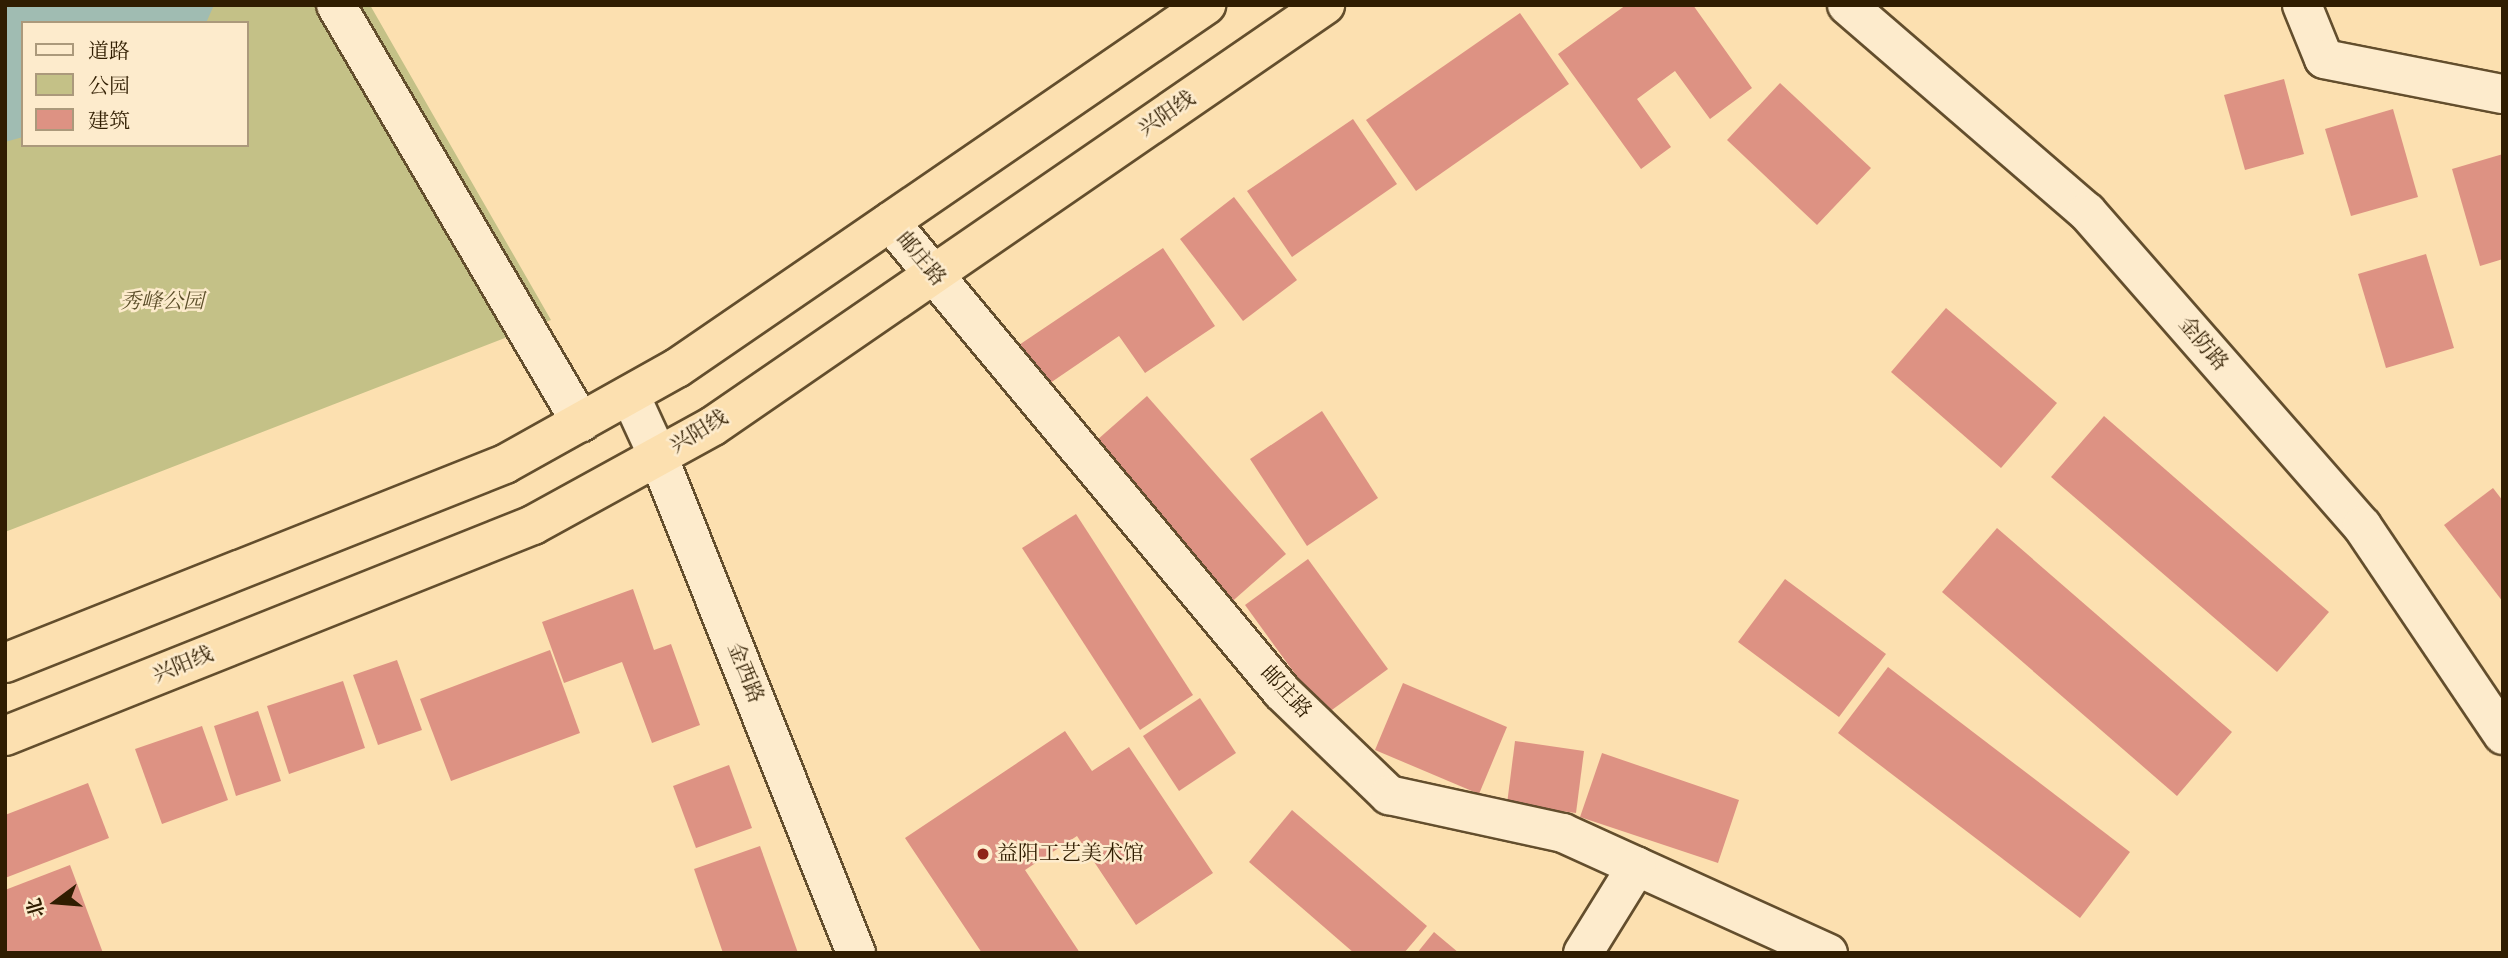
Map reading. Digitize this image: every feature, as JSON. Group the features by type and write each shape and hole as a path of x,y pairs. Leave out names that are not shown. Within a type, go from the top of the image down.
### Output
{"highway":[{"path":"5,663 505,464 677,368 1206,5"},
{"name":"兴阳线","path":"5,736 533,525 713,426 1325,5"}],"street":[{"path":"336,5 581,422"},
{"name":"金防路","path":"1847,5 2087,212 2362,526 2503,735"},
{"path":"2302,5 2324,59 2503,94"},
{"name":"邮庄路","path":"890,222 1282,692 1389,795 1563,833 1828,953"},
{"name":"金西路","path":"629,395 658,456 856,953"},
{"path":"1583,953 1637,866"}],"green space":[{"name":"秀峰公园","path":"5,5 370,5 551,320 5,532"}],"water":[{"path":"5,5 214,5 207,21 21,21 21,138 5,142"}],"building":[{"path":"1626,5 1693,5 1752,88 1710,119 1675,71 1637,99 1671,147 1641,169 1558,54"},
{"path":"1520,13 1569,84 1416,191 1366,120"},
{"path":"2284,79 2304,154 2245,170 2224,95"},
{"path":"1780,83 1871,168 1817,225 1727,140"},
{"path":"2393,109 2418,197 2351,216 2325,129"},
{"path":"1353,119 1397,184 1292,257 1247,191"},
{"path":"2503,154 2503,259 2480,266 2452,169"},
{"path":"1234,197 1297,280 1243,321 1180,239"},
{"path":"1163,248 1215,326 1145,373 1119,336 1037,392 1010,351"},
{"path":"2426,254 2454,348 2386,368 2358,274"},
{"path":"1946,308 2057,403 2001,468 1891,372"},
{"path":"1147,396 1286,554 1227,606 1088,448"},
{"path":"1322,411 1378,498 1307,546 1250,459"},
{"path":"2104,416 2329,612 2277,672 2051,477"},
{"path":"2493,488 2503,501 2503,602 2444,525"},
{"path":"1076,514 1193,695 1140,730 1022,548"},
{"path":"1997,528 2232,732 2177,796 1942,592"},
{"path":"1308,559 1388,669 1325,715 1245,605"},
{"path":"1785,579 1886,654 1839,717 1738,642"},
{"path":"633,589 654,650 671,644 700,725 652,743 622,662 564,683 542,622"},
{"path":"550,650 580,733 451,781 420,699"},
{"path":"397,660 422,730 378,745 353,675"},
{"path":"1888,667 2130,852 2080,918 1838,733"},
{"path":"343,681 365,748 289,774 267,706"},
{"path":"1403,683 1507,727 1479,794 1375,750"},
{"path":"1200,698 1236,753 1179,791 1143,736"},
{"path":"258,711 281,781 236,796 214,726"},
{"path":"202,726 228,800 162,824 135,749"},
{"name":"益阳工艺美术馆","path":"1065,731 1092,771 1129,747 1213,873 1136,925 1077,836 1025,870 1080,953 982,953 905,838"},
{"path":"1515,741 1584,751 1576,813 1507,804"},
{"path":"1602,753 1739,800 1718,863 1580,817"},
{"path":"729,765 752,828 696,848 673,786"},
{"path":"88,783 109,838 5,878 5,815"},
{"path":"1292,810 1427,926 1404,953 1354,953 1249,862"},
{"path":"760,846 798,953 723,953 694,869"},
{"path":"70,865 103,953 5,953 5,890"},
{"path":"1434,932 1459,953 1417,953"}],"place":[{"name":"益阳工艺美术馆","path":"983,854"}]}
